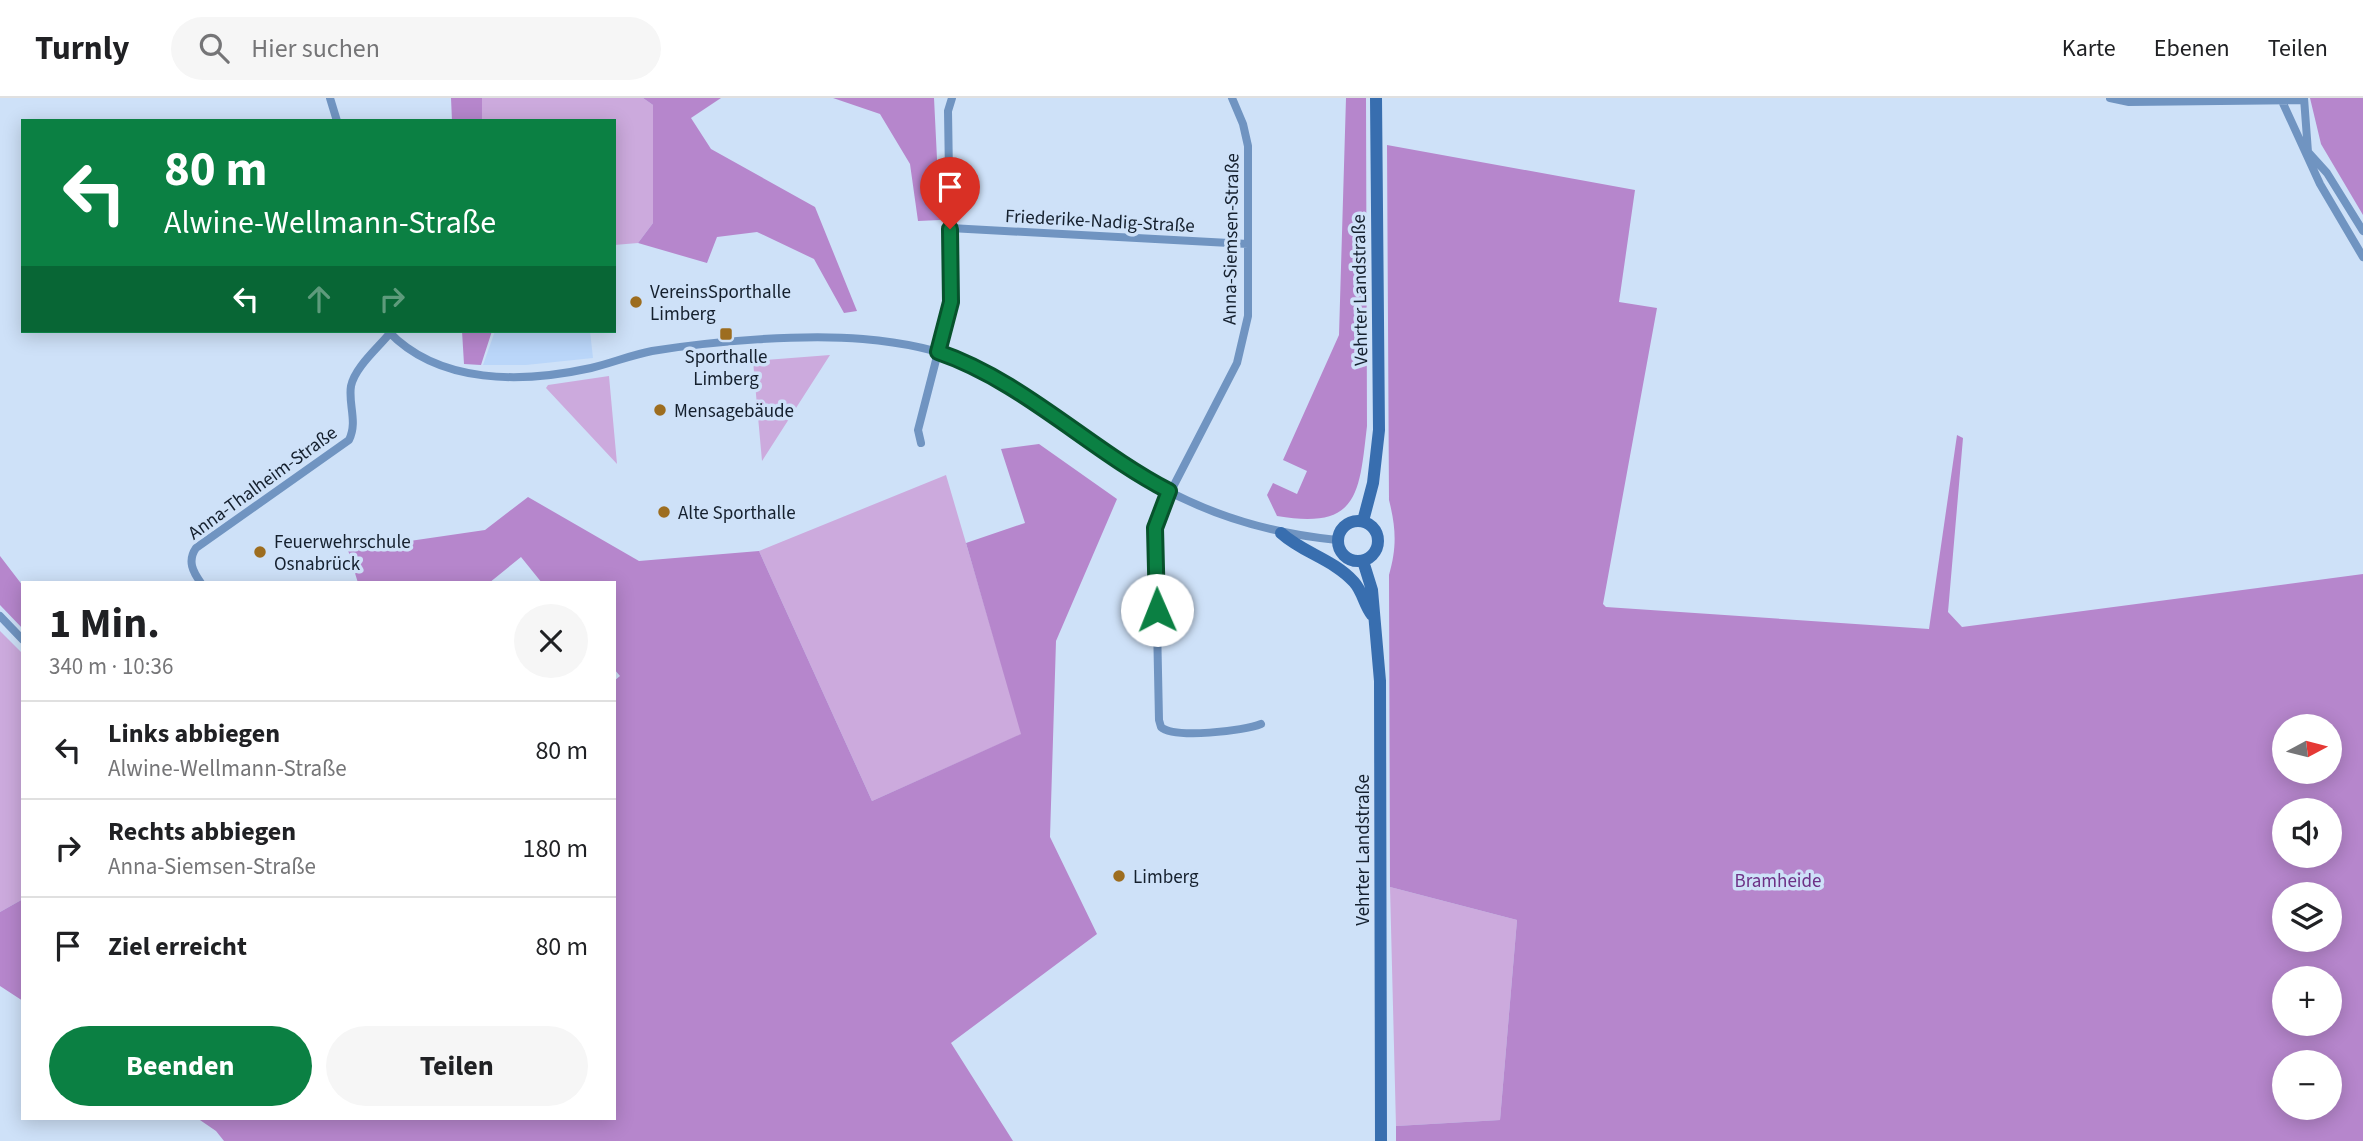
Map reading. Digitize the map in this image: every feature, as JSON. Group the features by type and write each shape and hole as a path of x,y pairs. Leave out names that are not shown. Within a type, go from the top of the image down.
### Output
{"main road":[{"name":"Vehrter Landstraße","path":"1363,521 1373,483 1379,430 1376,98"},
{"path":"1363,521 1373,527 1378,538 1376,549 1363,561 1355,561 1343,555 1337,540 1345,525 1363,521"},
{"path":"1281,533 1297,548 1329,562 1353,580 1377,621"},
{"name":"Vehrter Landstraße","path":"1363,561 1372,590 1377,621 1381,695 1381,1141"}],"street":[{"path":"330,98 336,119"},
{"path":"921,443 918,430 951,302 948,111 952,98"},
{"name":"Anna-Siemsen-Straße","path":"1232,98 1248,145 1248,316 1237,363 1169,491 1155,528 1161,727 1172,732 1247,730 1261,724"},
{"path":"2109,98 2129,102 2304,99 2308,152 2328,173 2363,231"},
{"path":"2282,101 2308,152 2320,184 2363,257"},
{"name":"Friederike-Nadig-Straße","path":"950,229 1248,244"},
{"name":"Anna-Thalheim-Straße","path":"200,581 192,566 191,555 196,548 349,440 353,424 351,387 355,374 388,333"},
{"path":"390,333 435,365 484,376 588,369 654,351 796,338 864,340 938,352 967,362 996,378 1096,447 1169,491 1281,533 1337,540"},
{"path":"0,617 21,638"}],"shaded area":[{"path":"482,98 643,98 653,105 653,223 638,243 616,245 616,119 482,119"},
{"path":"494,333 590,333 593,358 526,365 483,365"},
{"path":"830,355 762,461 753,361"},
{"path":"609,376 617,464 546,388 548,385"},
{"path":"946,475 1022,734 872,801 759,551"},
{"path":"0,631 21,652 21,900 0,912"},
{"path":"1390,887 1517,920 1500,1120 1396,1126"}],"green space":[{"path":"451,98 482,98 482,119 452,119"},
{"path":"643,98 721,98 691,118 711,149 815,207 857,311 844,313 814,259 757,232 717,237 707,263 638,243 653,223 653,105"},
{"path":"833,98 934,98 940,220 918,221 910,164 880,114"},
{"path":"1346,98 1366,98 1367,426 1361,471 1350,502 1339,512 1325,517 1304,519 1277,516 1267,495 1273,483 1297,494 1307,471 1283,460 1339,335"},
{"path":"2310,98 2363,98 2363,215 2321,144"},
{"name":"Bramheide","path":"1387,145 1635,190 1619,302 1657,308 1603,604 1606,607 1929,629 1957,435 1963,438 1948,612 1962,627 2363,574 2363,1141 1396,1141 1396,1126 1500,1120 1517,920 1390,887 1389,575 1395,538 1389,500"},
{"path":"462,333 491,333 481,365 464,364"},
{"path":"1039,444 1117,499 1056,641 1050,837 1097,934 951,1043 1013,1141 224,1141 216,1131 200,1120 616,1120 616,679 620,676 616,671 616,581 540,581 521,557 491,581 357,581 348,550 485,530 528,497 639,561 759,551 872,801 1021,734 966,543 1025,523 1001,449"},
{"path":"0,556 21,583 21,627 0,605"},
{"path":"21,900 21,1000 0,986 0,912"}],"place":[{"name":"VereinsSporthalle Limberg","path":"636,302"},
{"name":"Sporthalle Limberg","path":"726,334"},
{"name":"Mensagebäude","path":"660,410"},
{"name":"Alte Sporthalle","path":"664,512"},
{"name":"Feuerwehrschule Osnabrück","path":"260,552"},
{"name":"Limberg","path":"1119,876"}],"route":[{"path":"950,229 951,302 938,352 967,362 996,378 1096,447 1169,491 1155,528 1157,610"}]}
